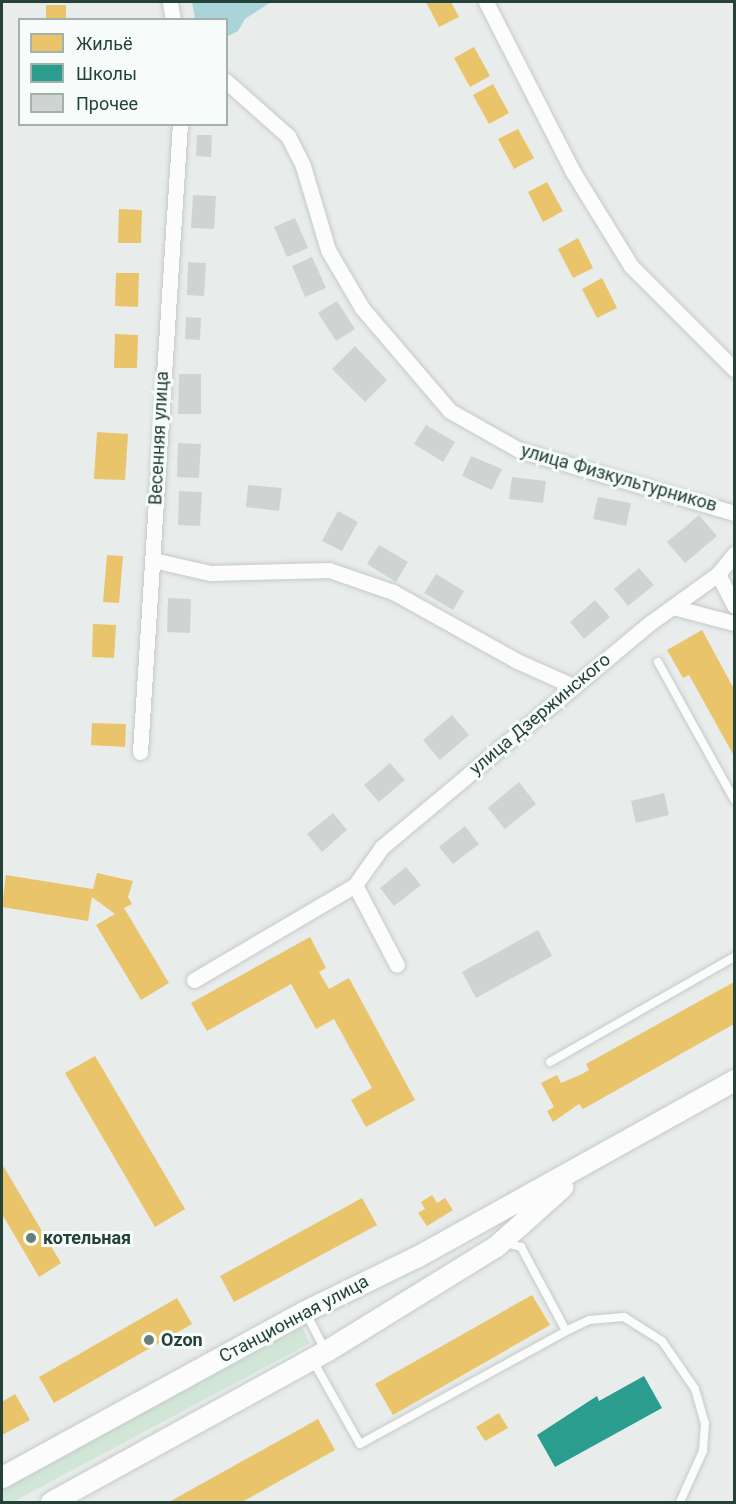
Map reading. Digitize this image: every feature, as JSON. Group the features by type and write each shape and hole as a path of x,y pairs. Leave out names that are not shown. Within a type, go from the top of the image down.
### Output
{"street":[{"path":"170,2 172,18"},
{"path":"486,2 573,172 611,237 632,266 735,369"},
{"name":"улица Физкультурников","path":"228,83 288,136 303,166 328,250 362,308 450,411 519,450 735,513"},
{"name":"Весенняя улица","path":"141,752 180,126"},
{"name":"улица Дзержинского","path":"355,885 382,848 573,686 673,606 718,574 735,554"},
{"path":"153,560 210,573 329,570 393,592 517,661 573,686"},
{"path":"718,574 735,606"},
{"path":"673,606 735,623"},
{"path":"194,980 355,885 397,965"},
{"name":"Станционная улица","path":"2,1477 305,1311 586,1164 735,1080"},
{"name":"Станционная улица","path":"51,1503 319,1355 496,1246 586,1164"}],"lane":[{"path":"658,662 735,799"},
{"path":"550,1062 735,957"},
{"path":"496,1246 508,1242 521,1247 566,1331"},
{"path":"305,1311 319,1355 360,1444 566,1331 589,1320 624,1317 662,1341 695,1389 705,1423 703,1451 680,1503"}],"green space":[{"path":"302,1327 310,1343 13,1502 2,1502 2,1489"}],"water":[{"path":"192,2 271,2 245,19 238,31 228,36 228,18 195,18"}],"building: Жильё":[{"path":"426,2 451,2 459,17 439,27"},
{"path":"46,5 66,5 66,18 46,18"},
{"path":"474,47 490,76 470,87 454,58"},
{"path":"493,84 509,113 489,124 473,95"},
{"path":"518,129 534,158 514,169 498,139"},
{"path":"547,182 563,211 543,222 528,192"},
{"path":"119,209 142,210 141,243 118,243"},
{"path":"578,238 593,268 573,278 558,249"},
{"path":"116,273 139,273 138,307 115,306"},
{"path":"602,278 617,308 597,318 582,289"},
{"path":"115,334 138,335 137,368 114,368"},
{"path":"97,432 128,434 125,480 94,479"},
{"path":"107,555 123,556 119,603 103,602"},
{"path":"93,624 116,625 114,658 92,657"},
{"path":"702,630 734,689 734,756 689,675 683,678 667,650"},
{"path":"92,723 126,724 125,747 91,745"},
{"path":"97,873 133,881 128,897 132,904 124,908 169,983 141,1000 96,925 115,914 92,897 88,921 2,907 6,875 93,889"},
{"path":"310,937 326,968 319,972 329,989 349,978 415,1100 366,1127 351,1100 372,1088 334,1019 316,1029 291,984 207,1031 191,1003"},
{"path":"734,982 734,1024 583,1109 579,1104 553,1122 547,1111 554,1107 541,1083 557,1075 561,1083 582,1074 589,1070 586,1064"},
{"path":"95,1056 185,1209 155,1227 65,1073"},
{"name":"котельная","path":"2,1164 61,1263 39,1277 2,1214"},
{"path":"432,1195 437,1203 445,1198 453,1210 427,1226 418,1213 425,1209 421,1202"},
{"path":"362,1198 377,1225 234,1302 220,1276"},
{"path":"532,1295 550,1325 393,1415 375,1384"},
{"path":"177,1298 192,1324 54,1403 39,1377"},
{"path":"15,1394 30,1420 2,1435 2,1402"},
{"path":"499,1413 508,1428 485,1441 476,1427"},
{"path":"318,1419 335,1450 242,1502 169,1502"}],"building: Школы":[{"path":"644,1376 662,1408 555,1467 537,1435 597,1396 599,1401"}],"building: Прочее":[{"path":"197,135 212,135 211,157 196,156"},
{"path":"193,195 216,196 214,229 191,228"},
{"path":"295,218 308,248 287,257 274,227"},
{"path":"312,257 326,288 305,297 292,266"},
{"path":"188,262 206,263 204,296 187,295"},
{"path":"337,301 355,329 336,341 318,313"},
{"path":"186,317 201,318 200,340 185,339"},
{"path":"355,346 387,380 365,402 332,369"},
{"path":"179,374 201,374 201,414 178,414"},
{"path":"426,425 455,442 443,462 414,444"},
{"path":"178,443 201,444 199,478 177,477"},
{"path":"471,456 502,469 492,490 462,476"},
{"path":"512,477 546,481 543,503 509,499"},
{"path":"248,485 282,488 279,511 246,507"},
{"path":"179,491 202,492 200,526 178,525"},
{"path":"598,497 631,503 626,526 593,519"},
{"path":"338,511 358,522 342,551 322,541"},
{"path":"699,515 717,536 685,563 667,542"},
{"path":"379,545 408,562 396,582 367,564"},
{"path":"639,568 654,585 628,606 614,589"},
{"path":"436,574 464,591 453,610 424,593"},
{"path":"168,598 191,599 190,633 167,632"},
{"path":"595,600 610,617 584,639 570,622"},
{"path":"452,715 469,735 440,760 423,740"},
{"path":"390,763 405,780 379,802 364,785"},
{"path":"519,782 536,804 505,829 488,808"},
{"path":"664,793 669,815 636,823 631,801"},
{"path":"333,813 347,830 322,852 307,834"},
{"path":"465,826 479,844 453,864 439,847"},
{"path":"406,867 421,885 394,906 380,888"},
{"path":"538,930 552,956 476,998 462,972"}],"place":[{"name":"котельная","path":"31,1238"},
{"name":"Ozon","path":"149,1340"}]}
